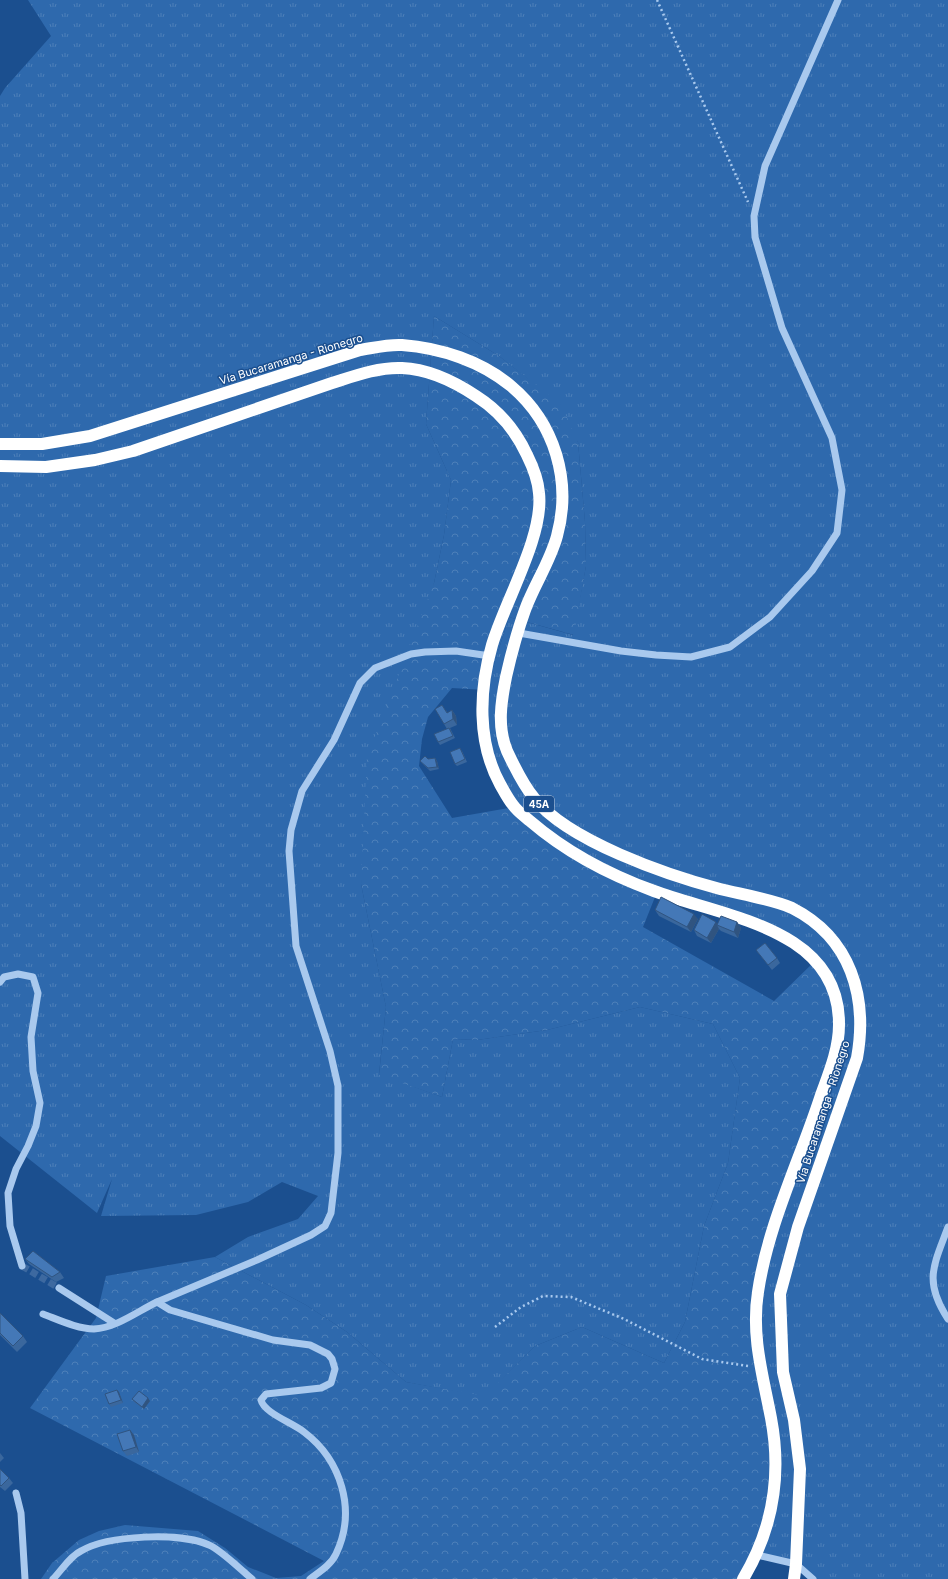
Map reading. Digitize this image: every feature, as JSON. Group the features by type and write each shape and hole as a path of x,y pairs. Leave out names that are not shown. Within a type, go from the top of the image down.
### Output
{"highway":[{"name":"Vía Bucaramanga - Rionegro","path":"0,444 42,444 90,436 360,350 400,345 439,351 472,361 504,380 525,398 548,430 559,460 563,493 557,536 525,610 512,652 500,709 502,731 507,750 534,799 564,826 600,845 643,863 717,888 790,907 819,925 842,951 857,985 861,1015 861,1037 857,1058 798,1227 780,1294 783,1372 794,1420 800,1469 794,1579"},
{"name":"Vía Bucaramanga - Rionegro","path":"0,466 46,467 96,460 133,451 363,373 402,368 433,374 460,385 486,402 502,418 522,444 534,468 540,496 535,534 495,638 483,690 482,727 488,756 498,780 514,807 549,837 586,860 622,878 657,892 715,910 783,935 816,960 830,982 839,1023 837,1043 803,1149 768,1248 758,1294 756,1338 760,1368 772,1421 777,1468 773,1505 767,1527 757,1555 743,1579"}],"street":[{"path":"519,633 656,655 691,657 730,647 770,617 812,571 837,533 842,490 832,438 782,328 754,237 754,216 765,166 838,0"},
{"path":"43,1314 74,1325 93,1329 114,1323 157,1302 257,1260 311,1235 325,1226 331,1213 338,1152 338,1086 330,1051 296,946 289,850 291,830 302,791 334,740 360,683 375,668 411,654 425,652 456,651 490,656"},
{"path":"0,982 4,977 18,974 33,977 38,993 31,1037 33,1071 40,1103 36,1126 28,1146 16,1168 8,1193 10,1226 22,1266"},
{"path":"948,1227 936,1254 933,1274 934,1288 938,1304 948,1319"},
{"path":"59,1288 114,1323"},
{"path":"157,1302 170,1310 273,1340 310,1345 328,1354 332,1359 335,1370 331,1383 327,1386 321,1388 266,1394 261,1400 262,1405 268,1411 288,1420 304,1432 322,1449 334,1465 341,1486 346,1505 345,1527 336,1554 330,1562 310,1579"},
{"path":"16,1493 21,1513 25,1579"},
{"path":"53,1579 80,1551 114,1540 132,1537 198,1541 211,1545 252,1579"},
{"path":"757,1555 796,1564 813,1579"}],"path":[{"path":"657,0 754,216"},
{"path":"496,1327 521,1306 543,1296 571,1297 624,1319 702,1359 760,1368"}],"green space":[{"path":"28,0 948,0 948,1579 814,1579 796,1564 757,1555 757,1294 830,982 783,935 622,878 514,807 488,756 486,690 509,617 573,635 586,566 585,522 578,442 528,379 499,356 434,316 426,424 451,480 444,535 434,583 361,884 386,1007 379,1074 442,1097 453,1039 477,1040 547,1030 640,1007 713,1024 740,1078 728,1163 704,1226 685,1322 664,1363 582,1327 535,1346 485,1397 406,1382 347,1332 306,1305 215,1257 248,1237 298,1219 318,1196 282,1182 248,1202 196,1215 101,1216 112,1179 97,1213 0,1136 0,96 5,88 51,36"},
{"path":"434,316 499,356 561,404 578,442 585,522 586,566 574,635 509,617 486,690 452,688 428,717 422,739 419,766 452,818 514,807 549,837 657,892 643,927 774,1001 816,960 839,1023 757,1294 772,1421 774,1497 743,1579 41,1579 52,1563 79,1540 99,1531 125,1525 198,1531 225,1548 248,1567 276,1578 301,1576 324,1561 30,1408 96,1318 106,1276 215,1257 306,1305 347,1332 406,1382 485,1396 535,1346 582,1327 664,1363 685,1322 704,1226 728,1163 740,1078 713,1024 640,1007 547,1030 477,1040 453,1039 442,1097 379,1075 386,1007 361,884 367,757 434,583 444,535 451,480 426,424"}],"building":[{"path":"442,705 447,713 452,710 453,719 444,724 435,709"},
{"path":"449,728 453,736 438,742 434,734"},
{"path":"460,748 465,759 455,764 450,752"},
{"path":"425,756 428,759 435,758 437,767 428,768 420,761"},
{"path":"661,897 694,914 687,927 655,910"},
{"path":"702,914 716,922 707,938 694,930"},
{"path":"721,916 737,922 734,932 717,925"},
{"path":"765,943 777,958 768,965 756,950"},
{"path":"33,1251 60,1272 52,1277 25,1259"},
{"path":"0,1313 23,1336 13,1346 0,1333"},
{"path":"117,1390 121,1400 109,1404 105,1394"},
{"path":"139,1391 148,1398 142,1407 132,1399"},
{"path":"130,1430 136,1447 123,1451 117,1434"},
{"path":"0,1469 9,1478 1,1486 0,1485"}],"tunnel":[{"path":"22,1266 59,1288"}]}
